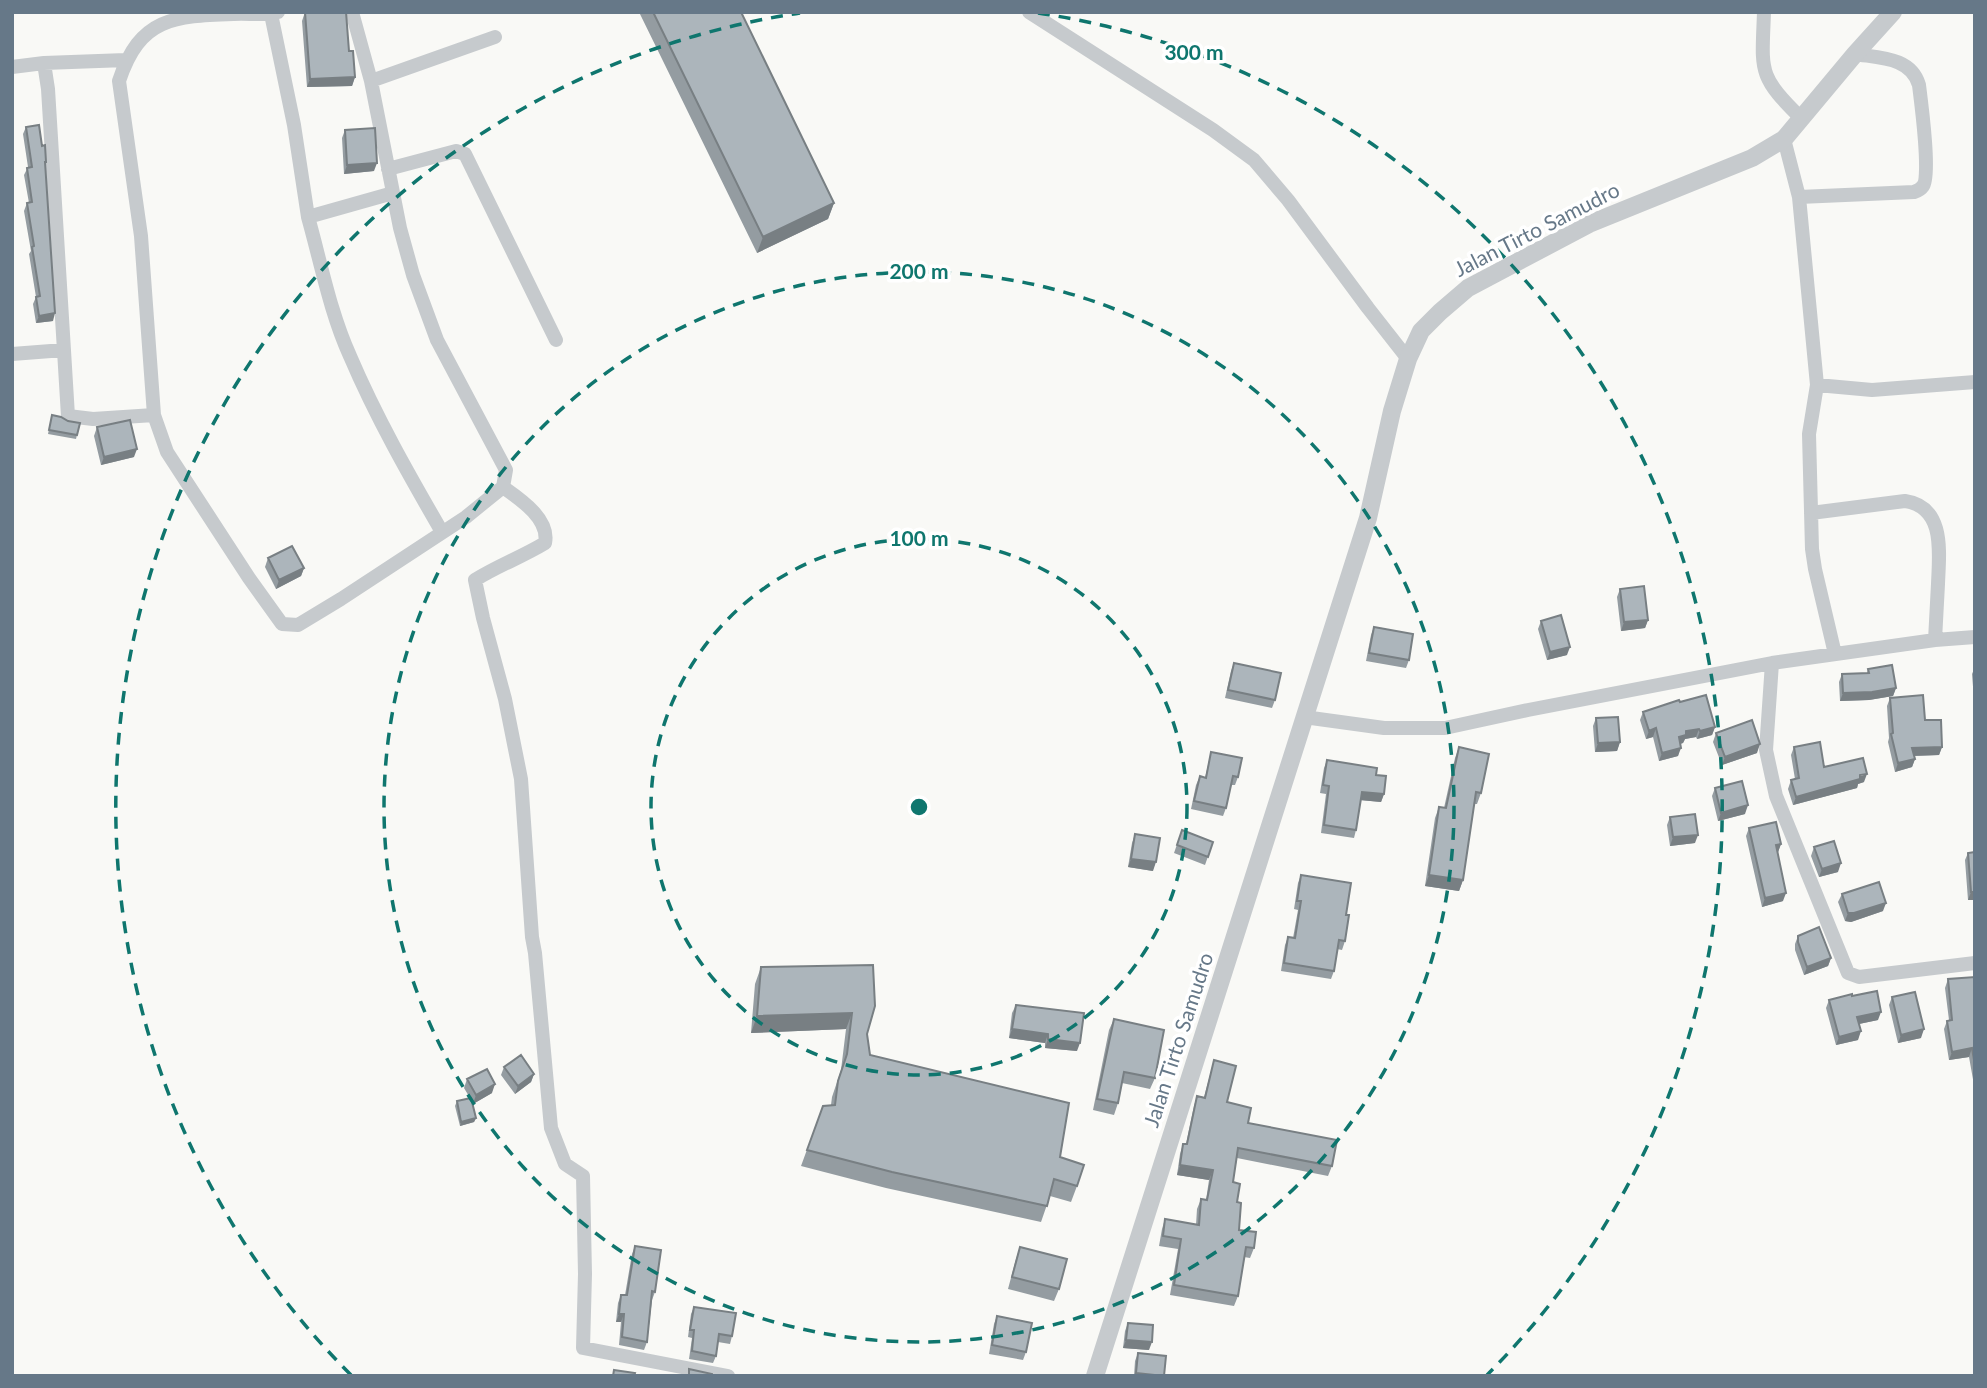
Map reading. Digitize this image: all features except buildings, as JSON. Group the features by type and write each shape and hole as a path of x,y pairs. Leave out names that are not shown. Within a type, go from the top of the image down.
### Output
{"street":[{"path":"352,12 371,81 400,228 423,301 437,340 506,470 503,486 466,517 341,599 298,625 282,624 167,453 154,415 141,236 119,81 126,60 140,40 160,23 177,18 274,13 308,218 334,310 349,354 411,480 442,532"},
{"path":"1029,12 1213,130 1254,160 1289,200 1408,359"},
{"path":"1764,12 1762,62 1765,75 1779,95 1801,118"},
{"name":"Jalan Tirto Samudro","path":"1095,1376 1368,518 1392,411 1408,359 1421,331 1468,288 1589,224 1752,158 1784,139 1893,12"},
{"path":"371,81 495,37"},
{"path":"1799,197 1914,192 1924,186 1927,179 1917,77 1913,71 1896,61 1855,54"},
{"path":"12,67 126,60"},
{"path":"44,63 48,89 68,416 93,419 154,415"},
{"path":"1784,139 1799,197 1817,385 1810,434 1812,549 1835,654"},
{"path":"388,169 456,151 466,154 556,340"},
{"path":"308,218 393,193"},
{"path":"12,354 64,350"},
{"path":"1817,385 1872,390 1975,382"},
{"path":"503,486 530,506 545,531 546,539 545,544 475,580 505,699 521,779 529,906 536,953 551,1128 565,1164 583,1176 583,1348 728,1376"},
{"path":"1811,513 1905,501 1921,506 1934,523 1940,543 1935,640"},
{"path":"1304,717 1384,727 1445,728 1772,663 1935,640 1975,637"},
{"path":"1772,663 1766,750 1776,796 1848,973 1859,978 1975,963"}]}
